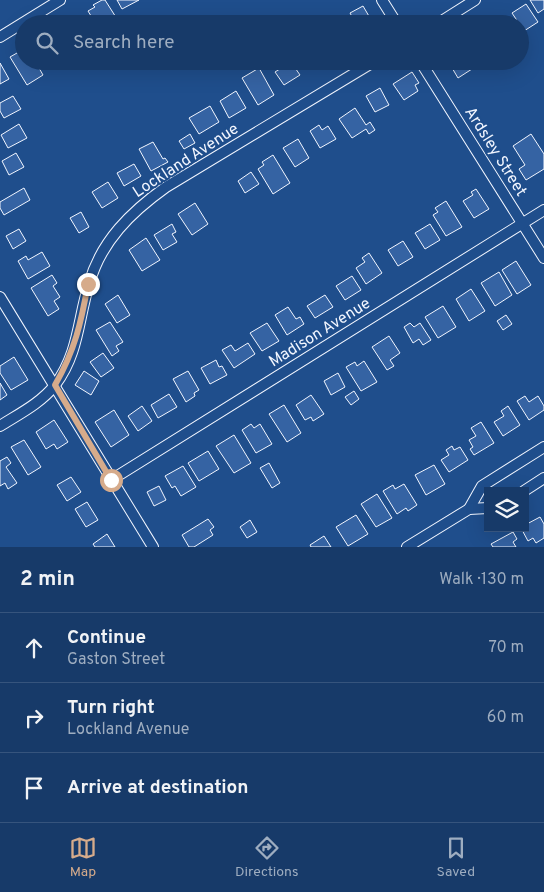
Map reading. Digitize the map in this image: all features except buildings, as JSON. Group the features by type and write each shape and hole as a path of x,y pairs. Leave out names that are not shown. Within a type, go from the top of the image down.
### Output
{"street":[{"path":"36,15 60,0"},
{"path":"382,0 391,15"},
{"path":"450,15 474,0"},
{"path":"0,37 15,28"},
{"name":"Lockland Avenue","path":"0,426 38,402 55,385 74,347 88,284 100,256 124,221 166,187 360,70"},
{"name":"Ardsley Street","path":"426,70 544,258"},
{"name":"Madison Avenue","path":"111,480 544,210"},
{"path":"0,298 153,547"},
{"path":"469,509 482,486 544,447"},
{"path":"529,488 544,478"},
{"path":"407,547 469,509 484,508"}],"route":[{"path":"88,284 74,347 55,385 111,480"}]}
